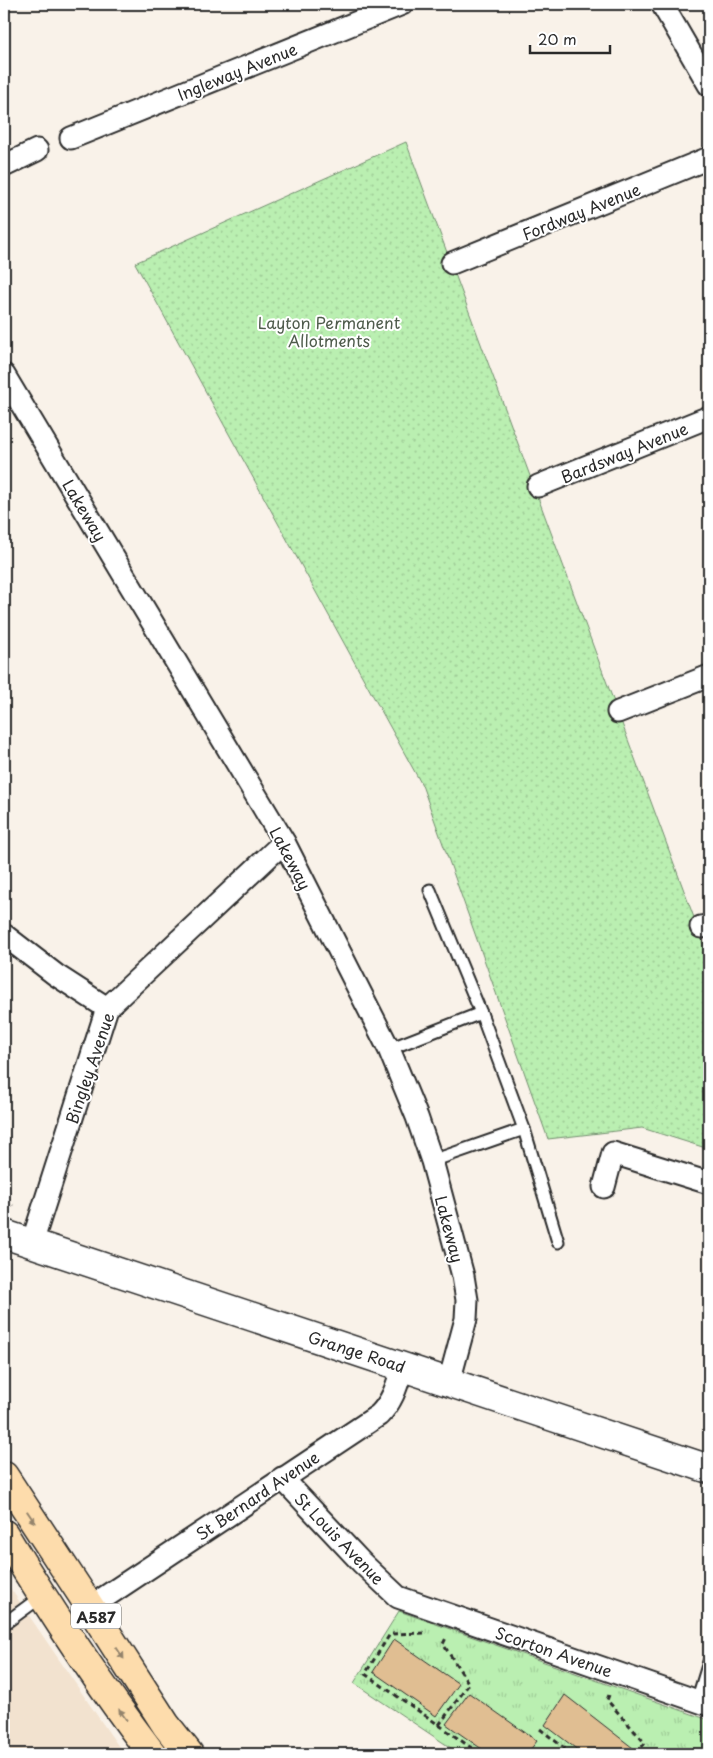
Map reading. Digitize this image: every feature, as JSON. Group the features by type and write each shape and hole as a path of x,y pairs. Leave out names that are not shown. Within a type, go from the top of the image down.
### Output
{"main road":[{"name":"A587","path":"4,1476 166,1725 189,1754"},
{"name":"A587","path":"4,1534 42,1596 124,1717 152,1754"}],"street":[{"name":"Ingleway Avenue","path":"72,138 402,4"},
{"path":"662,4 709,85"},
{"path":"4,166 37,150"},
{"name":"Fordway Avenue","path":"452,263 709,158"},
{"name":"Lakeway","path":"4,375 284,842 389,1049 417,1116 432,1161 463,1276 467,1300 466,1319 449,1382"},
{"name":"Bardsway Avenue","path":"538,486 709,417"},
{"path":"618,712 709,676"},
{"name":"Bingley Avenue","path":"32,1243 107,1008 284,842"},
{"path":"4,935 56,975 107,1008"},
{"path":"604,1187 613,1153 709,1183"},
{"name":"Grange Road","path":"4,1234 709,1469"},
{"name":"St Bernard Avenue","path":"90,1607 379,1415 388,1406 393,1397 403,1366"},
{"name":"St Louis Avenue","path":"282,1478 362,1563 398,1597"},
{"name":"Scorton Avenue","path":"398,1597 703,1703"}],"lane":[{"path":"430,890 481,1013 524,1129 558,1242"},
{"path":"389,1049 481,1013"},
{"path":"432,1161 524,1129"},
{"path":"4,1624 42,1596"},
{"path":"703,1703 709,1662"}],"path":[{"path":"435,1610 424,1633 390,1634 365,1674 480,1754"},
{"path":"439,1725 469,1684 443,1644 456,1617"},
{"path":"616,1673 607,1700 645,1743 636,1754"},
{"path":"540,1729 572,1754"}],"shaded area":[{"path":"4,1579 103,1724 124,1754 4,1754"}],"green space":[{"name":"Layton Permanent Allotments","path":"406,142 709,958 709,1149 642,1128 548,1139 422,785 135,263"},
{"path":"399,1611 709,1720 709,1754 460,1754 354,1683"}],"building":[{"path":"394,1639 459,1684 436,1716 373,1672"},
{"path":"469,1693 537,1741 527,1754 489,1754 446,1724"},
{"path":"565,1695 633,1748 628,1754 583,1754 545,1725"}]}
